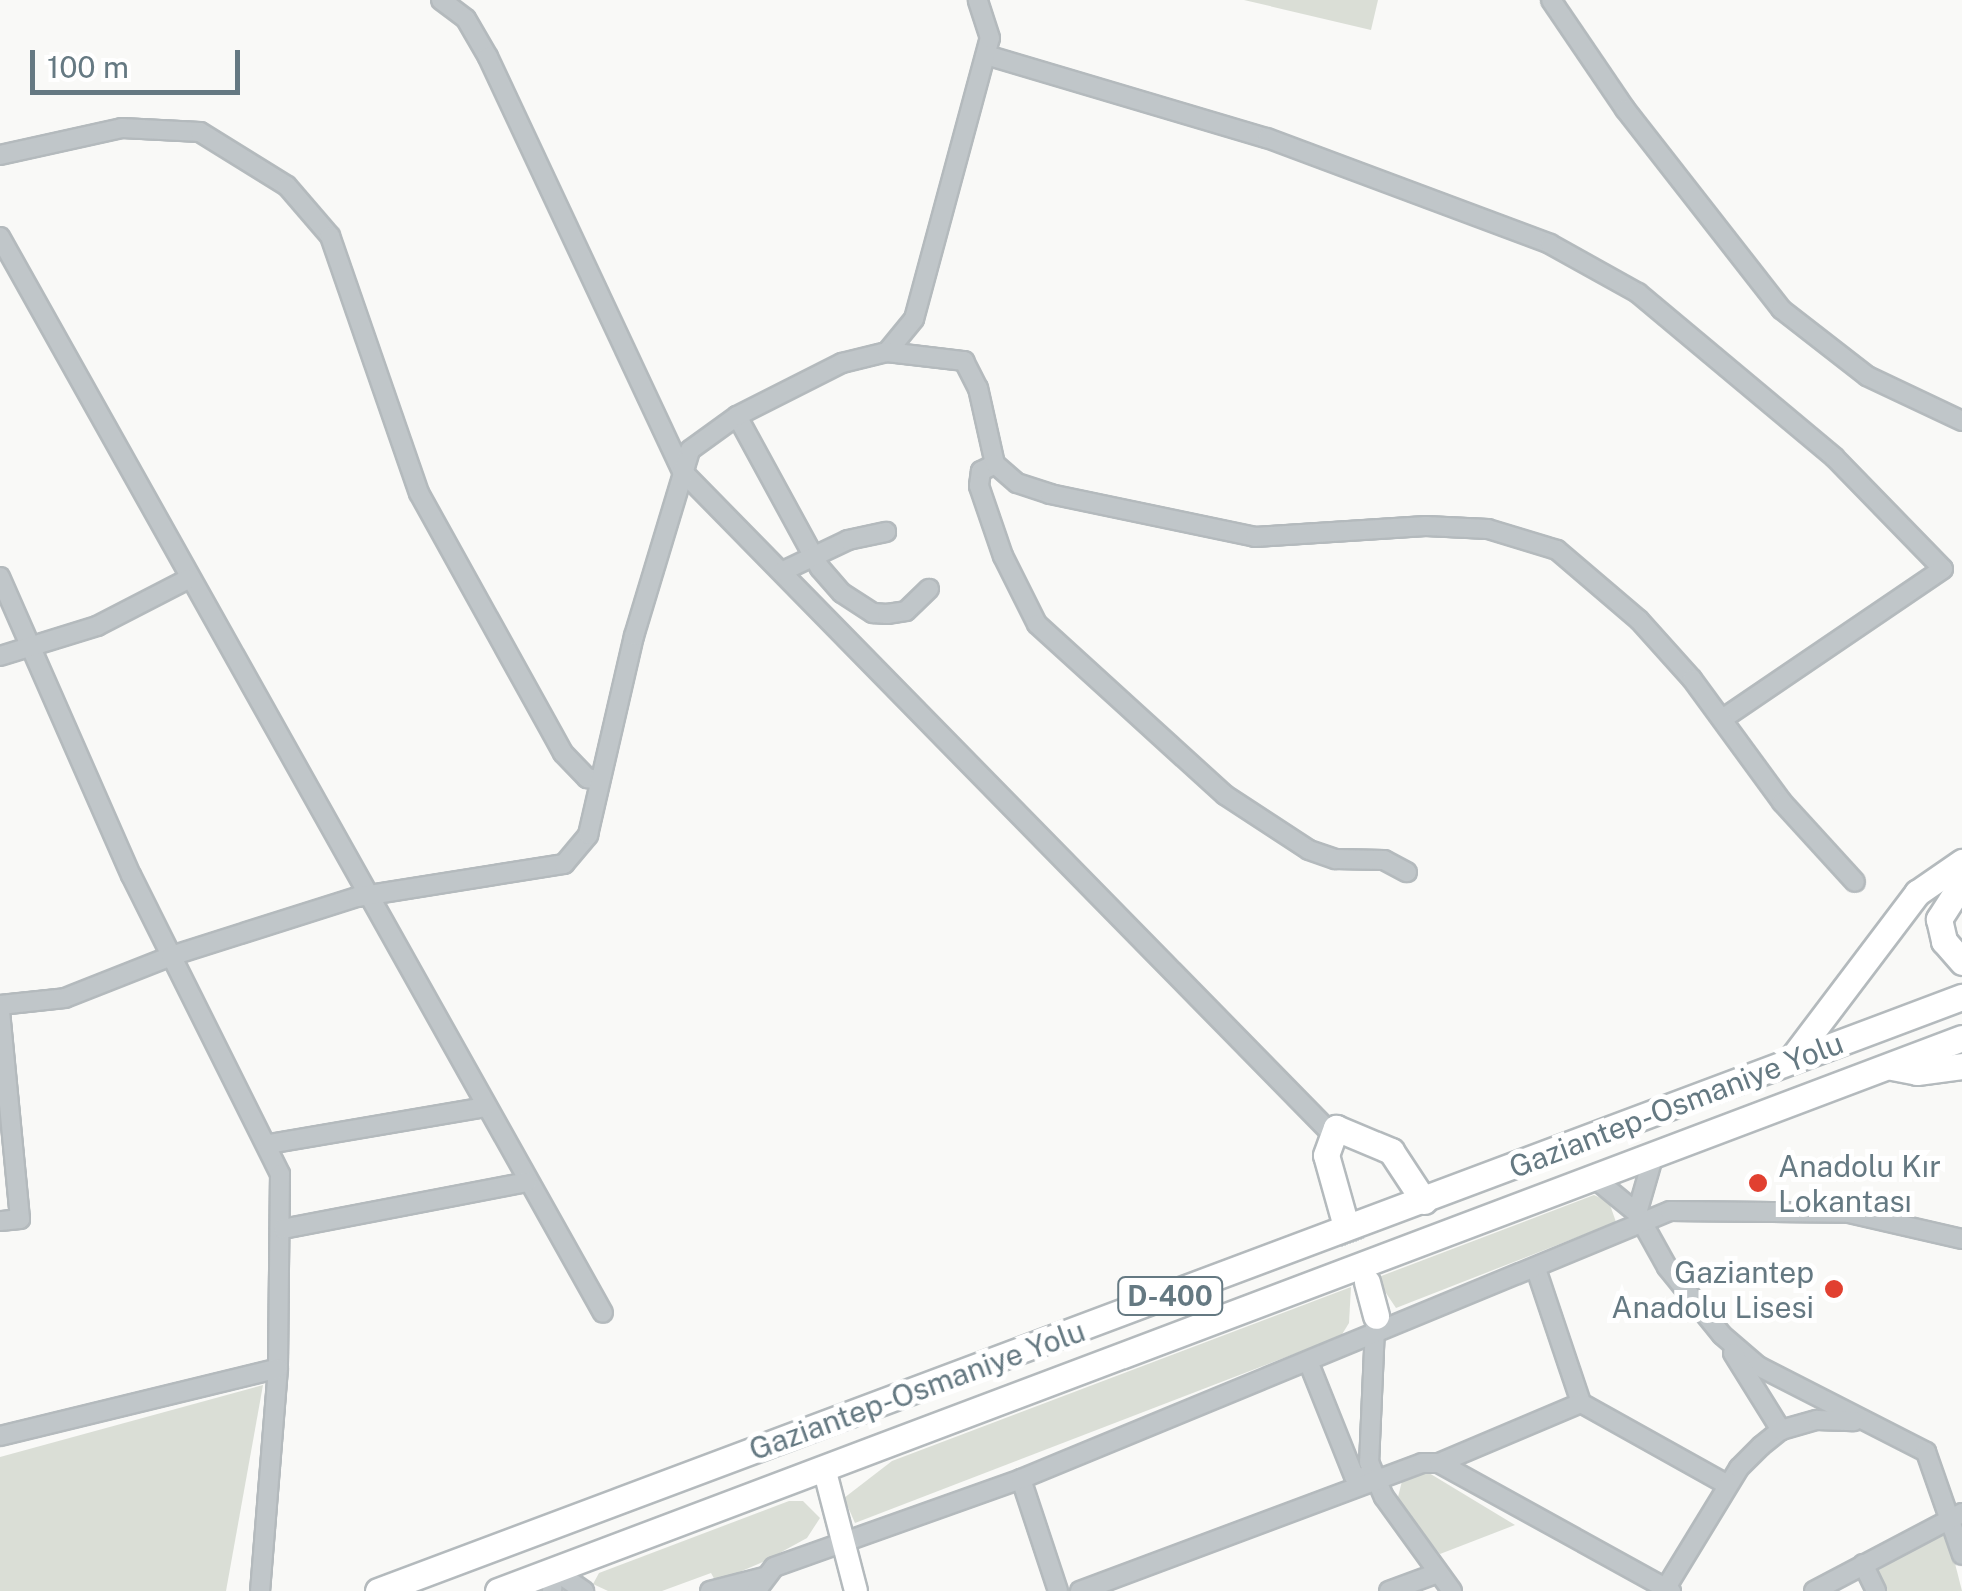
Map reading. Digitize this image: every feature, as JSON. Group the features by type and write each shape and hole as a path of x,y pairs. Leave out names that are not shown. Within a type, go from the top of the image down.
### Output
{"highway":[{"path":"1789,1062 1917,893 1962,862"},
{"path":"1962,883 1940,919 1944,941 1962,962"},
{"name":"Gaziantep-Osmaniye Yolu","path":"378,1591 1962,997"},
{"name":"Gaziantep-Osmaniye Yolu","path":"498,1591 553,1580 824,1468 1962,1038"},
{"path":"1887,1066 1917,1072 1962,1066"},
{"path":"1344,1219 1326,1155 1330,1132 1346,1128 1391,1151 1424,1201"},
{"path":"1367,1282 1376,1324"}],"main road":[{"path":"824,1468 856,1591"}],"street":[{"path":"887,352 914,319 986,55 990,38 978,0"},
{"path":"1551,0 1626,109 1781,309 1867,376 1962,421"},
{"path":"445,2 466,19 507,95 682,471 1330,1132"},
{"path":"986,55 1267,138 1562,250 1638,294 1834,458 1943,569 1724,718"},
{"path":"0,155 122,128 200,132 287,186 330,236 420,492 563,752 586,778 597,780"},
{"path":"0,237 364,896 603,1313"},
{"path":"0,1221 20,1219 0,1008 65,998 171,956 364,896 564,864 588,835 597,780 690,450 737,416 842,363 887,352 964,361 978,388 995,464 1034,488 1198,528 1255,537 1472,528 1557,550 1638,620 1724,718 1782,802 1854,882"},
{"path":"737,416 812,556 842,594 874,614 906,611 930,589"},
{"path":"995,464 981,472 980,486 1003,556 1037,624 1225,795 1309,850 1336,858 1384,860 1407,872"},
{"path":"782,571 812,556 886,532"},
{"path":"0,577 29,652 171,956 236,1093 268,1144 280,1174 278,1368 260,1591"},
{"path":"0,656 29,652 188,579"},
{"path":"268,1144 484,1107"},
{"path":"1639,1219 1654,1154"},
{"path":"1593,1178 1639,1219 1722,1335 1781,1430"},
{"path":"282,1229 528,1182"},
{"path":"710,1591 760,1584 774,1567 1021,1479 1308,1361 1376,1324 1536,1268 1639,1219 1670,1211 1849,1213 1962,1239"},
{"path":"1536,1268 1582,1403 1728,1484"},
{"path":"1376,1324 1368,1416 1370,1462 1377,1480 1452,1591"},
{"path":"1722,1335 1772,1374 1926,1452 1956,1515 1962,1555"},
{"path":"1308,1361 1354,1476 1377,1480"},
{"path":"0,1436 278,1368"},
{"path":"1439,1463 1582,1403"},
{"path":"1080,1591 1422,1462 1439,1463 1667,1590 1728,1484 1781,1430 1816,1420 1864,1422"},
{"path":"1021,1479 1058,1591"},
{"path":"1814,1591 1956,1515"},
{"path":"1864,1564 1876,1591"},
{"path":"1390,1591 1438,1574"},
{"path":"553,1580 584,1591"}],"shaded area":[{"path":"1244,0 1378,0 1371,30"},
{"path":"1594,1195 1609,1202 1616,1222 1396,1308 1376,1278"},
{"path":"1351,1287 1349,1323 1341,1336 855,1523 844,1498 892,1461"},
{"path":"263,1385 226,1591 0,1591 0,1457"},
{"path":"1429,1473 1515,1525 1440,1554 1397,1501 1403,1477"},
{"path":"789,1501 803,1501 820,1518 807,1538 716,1582 711,1573 662,1591 608,1591 593,1584 599,1573"},
{"path":"1939,1530 1948,1536 1962,1591 1885,1591 1875,1567"}],"tunnel":[{"path":"1344,1219 1367,1282"}],"place":[{"name":"Anadolu Kır Lokantası","path":"1758,1183"},
{"name":"Gaziantep Anadolu Lisesi","path":"1834,1289"}]}
